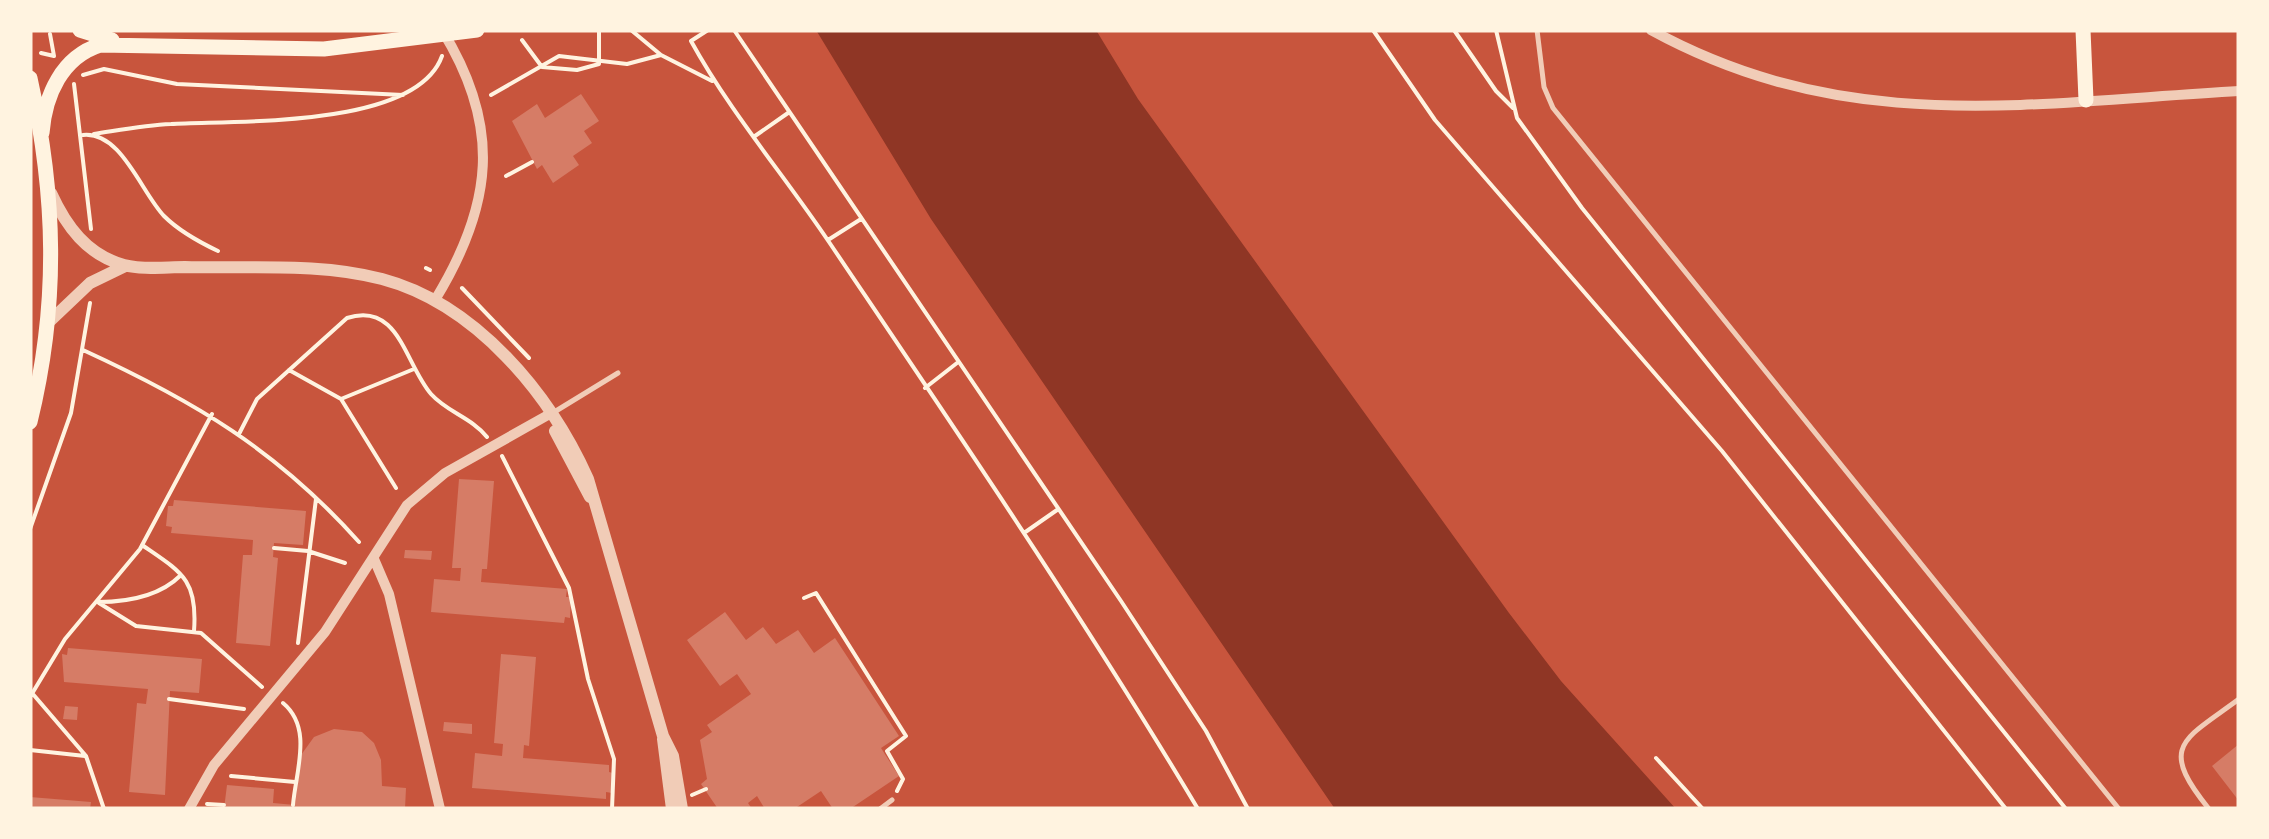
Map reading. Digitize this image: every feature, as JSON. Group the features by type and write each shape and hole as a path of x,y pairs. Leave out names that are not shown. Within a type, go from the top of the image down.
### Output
{"main road":[{"path":"80,30 126,43"},
{"path":"2083,30 2086,100"},
{"path":"42,133 50,91 74,60 100,44 274,50 470,31"},
{"path":"30,78 50,191 50,321 30,422"}],"street":[{"path":"435,300 460,256 480,200 482,128 469,82 442,30"},
{"path":"1651,30 1733,69 1840,98 1945,107 2239,91"},
{"path":"50,191 75,236 126,266"},
{"path":"50,321 90,283 126,266 338,272 383,279 435,300 492,343 575,449 588,480 590,499 637,639 663,736 672,809"},
{"path":"190,809 214,764 302,663 407,505 424,487 548,415"},
{"path":"374,560 389,594 440,809"},
{"path":"663,736 673,756 682,809"}],"lane":[{"path":"1537,30 1544,87 1553,108 2120,809"},
{"path":"548,415 618,373"},
{"path":"2209,809 2184,778 2180,754 2188,738 2239,699"},
{"path":"880,809 892,800"}],"path":[{"path":"599,30 599,64"},
{"path":"631,30 662,55 716,84"},
{"path":"708,30 692,42 716,84 828,240 1024,533 1198,809"},
{"path":"734,30 1206,731 1248,809"},
{"path":"1373,30 1436,120 1722,451 2006,809"},
{"path":"1454,30 1660,310 2066,809"},
{"path":"1496,30 1513,108"},
{"path":"42,53 56,58 50,34"},
{"path":"522,40 542,67 577,70 662,55"},
{"path":"83,135 173,124 278,121 403,95 425,83 437,70 443,55"},
{"path":"491,95 559,56 586,58 599,64"},
{"path":"92,234 74,81 93,69 177,84 403,95"},
{"path":"755,136 788,112"},
{"path":"94,134 112,145 167,219 224,254"},
{"path":"506,176 532,162"},
{"path":"828,240 861,219"},
{"path":"30,530 71,413 90,292"},
{"path":"239,434 257,398 347,318 365,314 391,325 414,369 435,398 476,424 488,440"},
{"path":"83,350 212,414 281,464 359,542"},
{"path":"925,388 958,363"},
{"path":"341,399 414,369"},
{"path":"289,370 341,399 396,488"},
{"path":"104,809 86,756 31,695 56,651 142,545 212,414"},
{"path":"499,450 569,588 588,678 614,759 612,809"},
{"path":"298,649 316,499"},
{"path":"1024,533 1058,509"},
{"path":"142,545 182,574 196,603 194,631"},
{"path":"274,548 308,551 345,563"},
{"path":"98,602 139,598 165,588 182,574"},
{"path":"804,598 816,594 906,736 887,751 903,779 892,800"},
{"path":"98,602 127,624 194,631 269,693"},
{"path":"169,699 248,710"},
{"path":"283,703 300,724 302,743 293,805"},
{"path":"30,750 86,756"},
{"path":"1656,758 1703,809"},
{"path":"231,776 295,782"},
{"path":"691,796 706,790"}],"shaded area":[{"path":"816,30 1096,30 1138,99 1509,613 1561,681 1676,809 1335,809 931,219"}],"building":[{"path":"581,94 599,121 584,131 592,143 573,156 579,165 553,183 542,165 537,169 512,121 537,104 545,118"},
{"path":"459,479 494,481 487,569 482,569 481,582 567,589 566,597 571,597 570,618 565,617 564,623 431,612 434,579 460,581 461,568 452,568"},
{"path":"174,500 306,511 303,545 274,543 273,557 278,558 270,646 236,643 243,555 252,555 253,540 171,533 172,527 166,526 168,506 173,506"},
{"path":"405,550 432,551 431,560 404,558"},
{"path":"725,612 746,640 763,627 776,644 798,630 814,653 835,638 899,736 881,748 899,776 850,809 833,809 821,791 794,809 765,809 757,796 748,803 752,809 718,809 701,784 707,779 700,740 712,732 707,725 751,694 737,674 720,686 687,640"},
{"path":"68,648 202,659 199,693 170,691 165,795 129,792 137,703 146,704 148,689 64,682 62,654 67,655"},
{"path":"501,654 536,657 529,746 524,745 523,758 609,765 609,772 613,773 612,793 606,792 606,799 472,788 475,753 502,756 503,744 494,743"},
{"path":"65,706 78,707 77,720 63,719"},
{"path":"444,722 472,724 472,734 443,731"},
{"path":"334,729 362,732 374,743 381,760 382,786 406,788 405,809 224,809 227,785 274,789 273,803 295,805 301,755 314,737"},
{"path":"2239,744 2239,801 2212,766"},
{"path":"30,797 91,802 90,809 30,809"}]}
